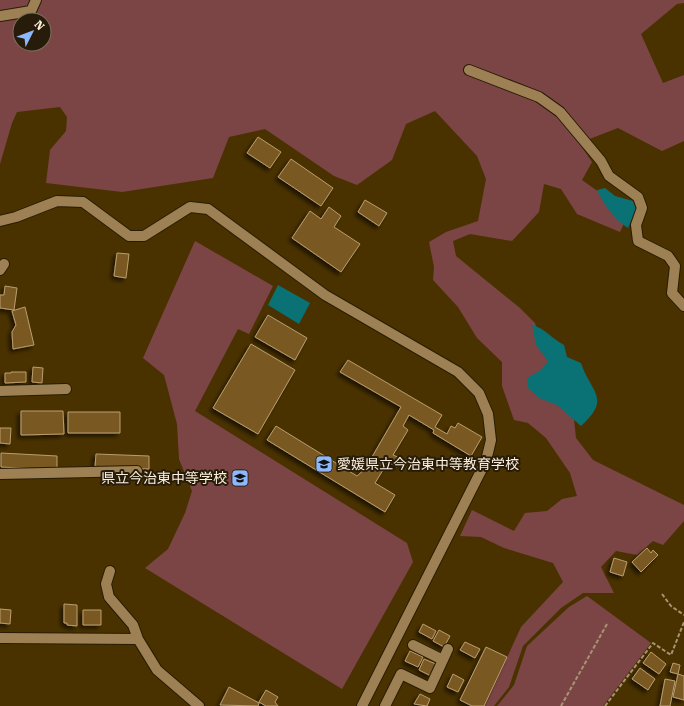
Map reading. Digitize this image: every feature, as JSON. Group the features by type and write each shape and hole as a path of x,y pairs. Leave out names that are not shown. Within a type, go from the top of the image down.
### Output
{"street":[{"path":"0,16 31,11 36,0"},
{"path":"469,70 539,97 560,112 601,161 608,176 638,197 642,208 636,225 638,240 668,256 675,266 672,293 684,306"},
{"path":"0,221 16,217 57,201 83,202 129,236 144,236 190,207 208,209 325,295 458,372 479,392 488,414 491,440 486,461 362,706"},
{"path":"0,391 66,389"},
{"path":"0,474 137,471"},
{"path":"110,571 106,584 109,597 133,625 138,639 157,670 198,706"},
{"path":"0,638 138,639"},
{"path":"413,645 443,660"},
{"path":"385,706 401,674 430,688 448,649"}],"path":[{"path":"662,594 671,606 684,615"},
{"path":"605,706 653,642 671,654 684,622"},
{"path":"561,706 607,624"}],"shaded area":[{"path":"0,0 684,0 684,3 677,4 641,34 663,83 684,75 684,141 662,151 618,128 579,143 592,162 582,180 606,197 625,221 620,232 577,214 561,189 544,184 539,212 512,241 470,234 453,241 456,256 520,308 535,323 541,343 573,410 576,438 593,460 684,505 684,521 663,545 653,541 637,555 616,551 601,567 614,593 583,593 561,608 523,646 509,687 494,706 485,706 521,627 563,582 553,563 504,548 481,537 460,536 472,510 514,531 525,513 547,511 562,499 577,496 570,473 546,438 528,423 514,420 502,386 502,362 477,338 458,307 433,280 434,267 429,242 446,232 478,221 486,179 477,156 435,111 406,124 392,160 357,185 334,176 265,129 229,137 213,178 122,192 46,183 50,150 66,131 67,117 60,107 17,112 12,123 0,164"},
{"path":"195,241 273,286 249,334 238,329 195,411 407,543 413,562 342,689 145,568 168,549 185,513 192,491 179,459 177,424 164,375 143,358"},
{"path":"587,596 651,643 603,706 497,706 514,685 527,646 569,607"}],"water":[{"path":"605,188 615,196 633,201 636,209 628,228 614,216 597,190"},
{"path":"278,285 310,303 299,324 268,305"},
{"path":"532,325 541,329 564,345 567,357 581,363 594,389 597,402 595,409 581,426 557,405 539,398 527,387 527,378 541,370 548,361 536,345"}],"building":[{"path":"258,137 281,152 270,168 247,153"},
{"path":"291,159 333,188 321,206 278,177"},
{"path":"365,200 387,213 379,226 358,212"},
{"path":"329,207 341,216 334,227 360,244 341,272 292,238 310,211 321,219"},
{"path":"117,253 129,254 126,278 114,276"},
{"path":"5,286 17,288 14,310 0,308 0,295 4,295"},
{"path":"25,307 34,345 13,349 12,332 16,325 12,311"},
{"path":"268,315 307,338 295,360 255,337"},
{"path":"251,344 295,370 258,434 213,408"},
{"path":"348,360 442,415 435,427 447,434 451,426 455,428 458,423 482,437 471,456 433,433 434,430 409,415 403,426 408,430 393,455 402,459 397,467 388,462 375,483 395,495 385,512 267,440 276,426 357,476 365,469 401,407 340,372"},
{"path":"33,367 43,368 42,383 32,382"},
{"path":"26,372 26,382 5,383 5,373"},
{"path":"21,411 63,411 64,434 21,435"},
{"path":"68,412 120,412 120,433 68,433"},
{"path":"0,428 11,428 10,444 0,443"},
{"path":"1,453 57,456 57,470 1,467"},
{"path":"96,454 149,456 149,469 95,467"},
{"path":"647,548 651,553 653,550 658,555 641,572 632,562"},
{"path":"614,558 627,562 623,576 610,572"},
{"path":"64,604 77,605 77,626 67,625 67,623 64,623"},
{"path":"0,609 11,610 10,624 0,623"},
{"path":"83,610 101,610 101,625 83,625"},
{"path":"423,624 436,631 432,639 419,632"},
{"path":"439,630 450,636 444,647 433,641"},
{"path":"465,642 480,649 475,658 460,650"},
{"path":"486,647 507,657 484,706 472,706 460,700"},
{"path":"410,651 423,657 418,667 405,661"},
{"path":"651,652 666,664 659,674 643,663"},
{"path":"424,659 436,664 431,676 419,670"},
{"path":"673,663 680,665 678,674 670,672"},
{"path":"640,668 655,679 648,690 632,679"},
{"path":"453,674 464,680 458,692 447,687"},
{"path":"678,674 684,676 684,700 673,697"},
{"path":"665,679 675,681 670,706 660,706"},
{"path":"229,687 259,703 258,706 220,705"},
{"path":"266,690 278,697 275,702 278,706 266,706 259,702"},
{"path":"420,694 430,699 427,706 414,704"}],"place":[{"name":"愛媛県立今治東中等教育学校","path":"324,464"},
{"name":"県立今治東中等学校","path":"240,478"}]}
